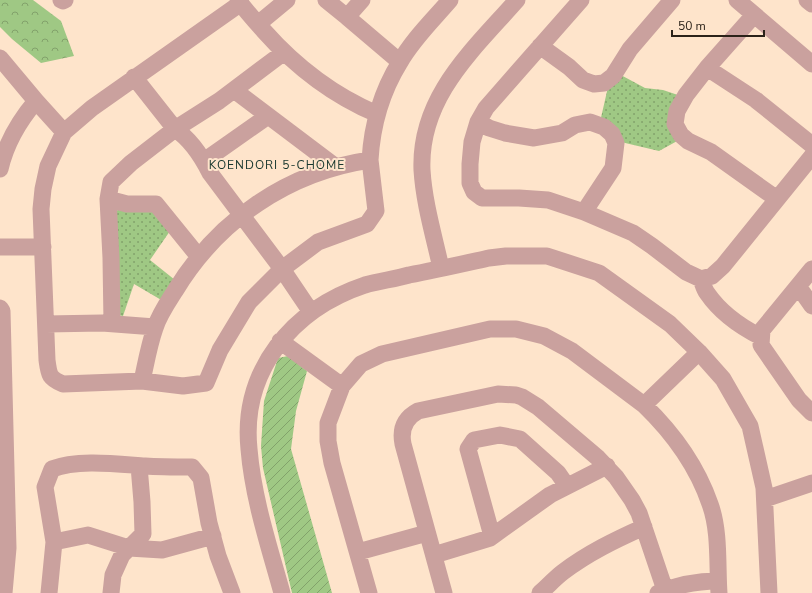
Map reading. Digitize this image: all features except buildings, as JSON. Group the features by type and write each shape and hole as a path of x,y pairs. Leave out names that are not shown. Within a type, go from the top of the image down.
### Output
{"street":[{"path":"61,0 65,0"},
{"path":"258,24 287,0"},
{"path":"326,0 400,62"},
{"path":"347,17 362,0"},
{"path":"377,114 326,88 304,71 283,53 239,2 92,108 64,132 48,166 43,189 41,209 44,300 49,375 55,381 63,384 142,381 183,386 206,383 220,350 248,302 282,269 318,242 367,224 376,212 370,160 377,114 400,62 450,0"},
{"path":"441,268 423,181 422,155 426,130 434,106 451,75 517,0"},
{"path":"581,0 486,108 478,122 472,142 470,183 474,192 482,198 548,200 584,212 633,233 686,272 701,279 712,276 723,266 812,156"},
{"path":"540,46 569,67 583,80 594,84 604,83 612,76 630,49 672,0"},
{"path":"737,0 812,64"},
{"path":"808,0 812,4"},
{"path":"754,15 707,68 686,96 677,111 675,124 681,135 688,141 711,152 777,199"},
{"path":"112,323 108,199 112,182 131,163 175,129 219,101 283,53"},
{"path":"0,58 64,132"},
{"path":"707,68 756,100 812,145"},
{"path":"134,77 175,129 182,134 204,161 210,173 282,269 311,312"},
{"path":"234,90 336,167"},
{"path":"0,169 8,142 24,116 36,101"},
{"path":"204,161 268,116"},
{"path":"478,122 505,133 534,138 562,132 575,125 590,122 604,127 612,134 616,143 613,168 584,212"},
{"path":"142,381 155,327 182,280 199,257 226,229 241,215 274,192 308,176 336,167 370,160"},
{"path":"108,199 127,204 156,204 199,257"},
{"path":"0,247 43,247"},
{"path":"282,593 256,495 248,448 249,412 259,377 280,341 293,327 311,312 338,296 366,285 489,258 506,256 547,256 599,273 670,324 699,352 723,379 750,426 764,488 769,593"},
{"path":"812,269 762,330 761,337 761,344 799,400 812,413"},
{"path":"701,279 707,293 725,313 747,330 761,337"},
{"path":"798,286 812,306"},
{"path":"0,308 2,311 8,548 4,593"},
{"path":"46,324 112,323 155,327"},
{"path":"369,593 332,462 328,441 328,423 342,386 361,364 382,354 490,329 516,329 544,336 572,351 644,405 660,420 692,464 711,505 717,544 719,587"},
{"path":"280,341 342,386"},
{"path":"644,405 699,352"},
{"path":"444,593 401,436 403,426 412,414 498,394 516,395 538,407 607,466 632,500 644,527 662,592 689,584 708,581 719,587"},
{"path":"492,536 468,449 474,440 500,435 520,439 558,472 568,486"},
{"path":"49,593 54,542 45,487 52,469 61,465 98,463 139,466 192,467 201,478 218,556 232,593"},
{"path":"111,593 113,575 122,554 143,534 139,466"},
{"path":"434,555 476,543 492,536 544,499 607,466"},
{"path":"765,499 812,483"},
{"path":"540,593 572,565 603,546 644,527"},
{"path":"358,552 428,533"},
{"path":"54,542 88,535 129,548 162,550 213,536"}],"green space":[{"path":"0,0 33,0 61,21 74,56 41,63 0,27"},
{"path":"619,74 645,88 663,90 681,96 679,140 659,151 621,142 600,122 608,87"},
{"path":"121,208 153,209 170,231 150,260 175,280 163,301 134,284 123,316 117,315 113,213"},
{"path":"288,356 307,371 296,411 291,449 332,593 292,593 263,468 261,446 264,401 278,358"}],"district":[{"name":"KOENDORI 5-CHOME","path":"277,165"}]}
